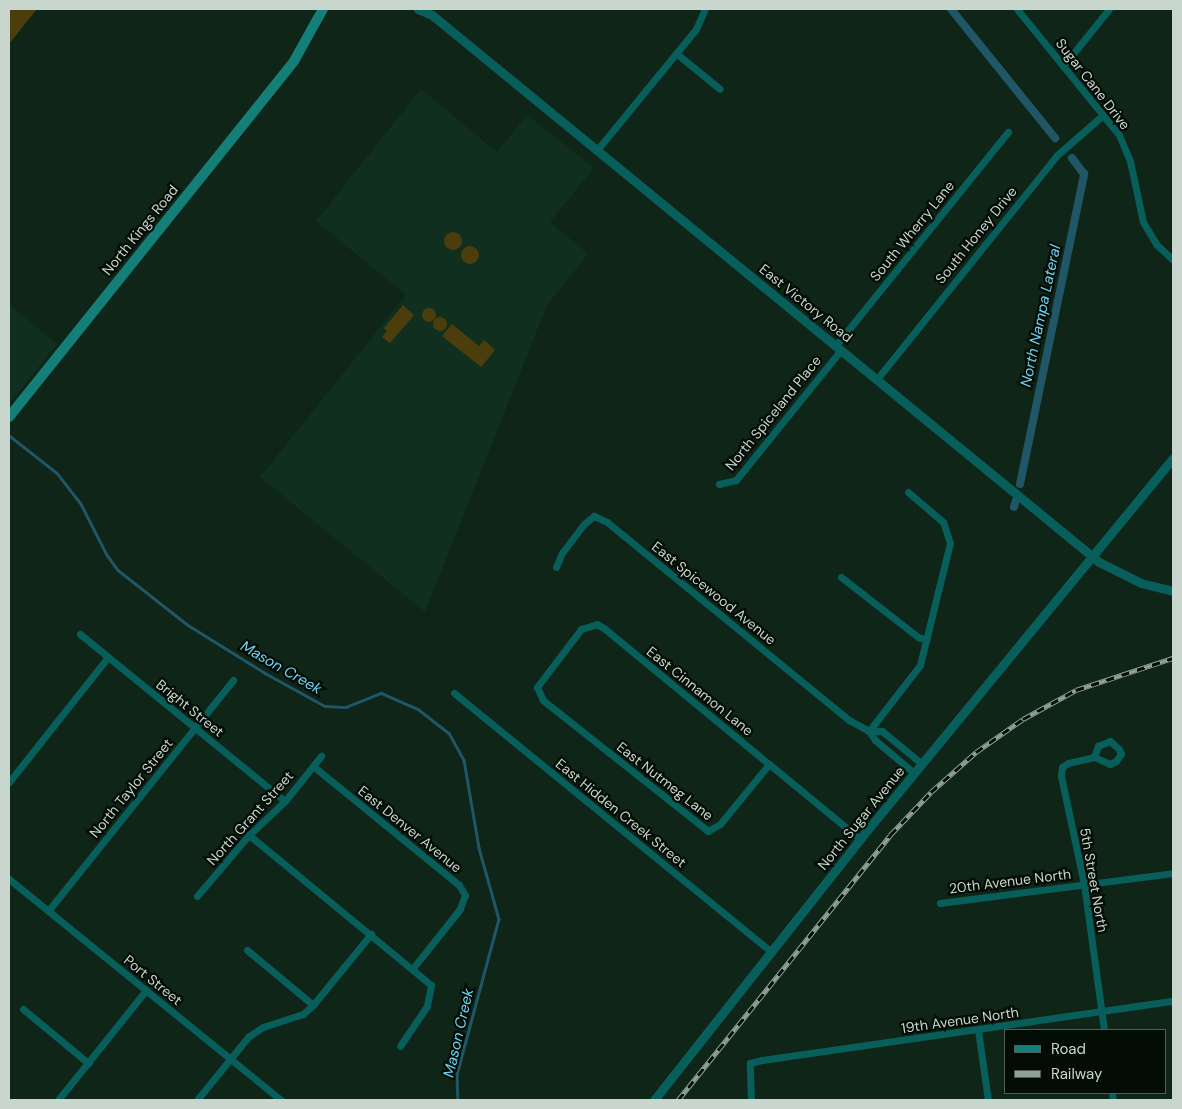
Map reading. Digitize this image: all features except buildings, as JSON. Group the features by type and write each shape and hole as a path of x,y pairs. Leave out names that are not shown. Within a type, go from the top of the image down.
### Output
{"main road":[{"name":"North Kings Road","path":"294,61 323,9"},
{"name":"North Kings Road","path":"9,417 294,61 317,36 330,9"}],"street":[{"name":"East Victory Road","path":"418,9 430,12 1094,557 1118,574 1173,591"},
{"name":"Sugar Cane Drive","path":"1017,9 1103,115 1126,149 1140,210 1149,234 1173,260"},
{"path":"1063,66 1110,9"},
{"path":"597,150 677,54 705,10"},
{"path":"677,54 720,89"},
{"name":"South Honey Drive","path":"877,379 1056,156 1103,115"},
{"name":"South Wherry Lane","path":"838,347 1008,132"},
{"name":"North Spiceland Place","path":"720,484 736,480 838,347"},
{"name":"North Sugar Avenue","path":"654,1100 860,839 1094,557 1173,458"},
{"path":"869,731 920,665 928,640 950,538 943,522 908,492"},
{"name":"East Spicewood Avenue","path":"556,567 562,553 584,524 594,516 607,522 849,720 869,731 882,732 922,764"},
{"path":"841,577 918,637 928,640"},
{"name":"East Cinnamon Lane","path":"537,692 540,682 581,629 597,624 860,839"},
{"name":"Bright Street","path":"80,634 285,801"},
{"path":"9,782 108,657"},
{"name":"North Taylor Street","path":"48,911 233,680"},
{"name":"East Nutmeg Lane","path":"537,692 559,713 708,831 720,824 769,764"},
{"name":"East Hidden Creek Street","path":"454,693 772,952"},
{"name":"East Spicewood Avenue","path":"869,731 875,740 914,773"},
{"name":"North Grant Street","path":"197,896 249,834 285,801 321,756"},
{"name":"5th Street North","path":"1094,757 1068,763 1062,767 1061,776 1084,884 1104,1029"},
{"name":"East Denver Avenue","path":"313,766 459,885 465,895 460,908 413,968"},
{"path":"249,834 413,968 431,985 427,1006 400,1046"},
{"name":"20th Avenue North","path":"940,903 1173,873"},
{"name":"Port Street","path":"9,879 281,1100"},
{"path":"197,1100 248,1036 262,1027 289,1020 313,1005 371,934"},
{"path":"247,950 313,1005"},
{"path":"58,1100 146,990"},
{"name":"19th Avenue North","path":"751,1100 750,1063 1173,1001"},
{"path":"23,1009 88,1063"},
{"path":"978,1030 988,1100"}],"shaded area":[{"path":"9,9 37,9 9,44"},
{"path":"421,89 497,152 527,115 594,168 550,222 588,254 547,305 425,612 260,477 406,295 316,221"},
{"path":"449,232 457,232 462,237 460,248 449,250 444,245 444,237"},
{"path":"466,246 474,246 479,251 477,262 466,264 461,259 461,251"},
{"path":"9,304 57,344 9,404"},
{"path":"403,305 414,315 390,343 382,337 387,331 384,328"},
{"path":"426,308 432,308 436,315 432,322 426,322 422,318 422,312"},
{"path":"437,317 443,317 447,324 443,331 437,331 433,327 433,321"},
{"path":"452,324 479,346 484,340 495,350 481,367 442,336"}],"waterway":[{"name":"North Nampa Lateral","path":"951,9 1055,138"},
{"name":"North Nampa Lateral","path":"1020,484 1084,174 1072,158"},
{"name":"Mason Creek","path":"10,436 57,473 80,502 107,555 118,570 188,625 265,673 325,706 346,707 381,693 418,709 449,733 464,760 479,848 499,919 457,1075 458,1100"},
{"name":"North Nampa Lateral","path":"1014,507 1016,500"}],"railway":[{"path":"678,1100 890,835 931,792 976,752 1023,719 1076,690 1173,658"}]}
